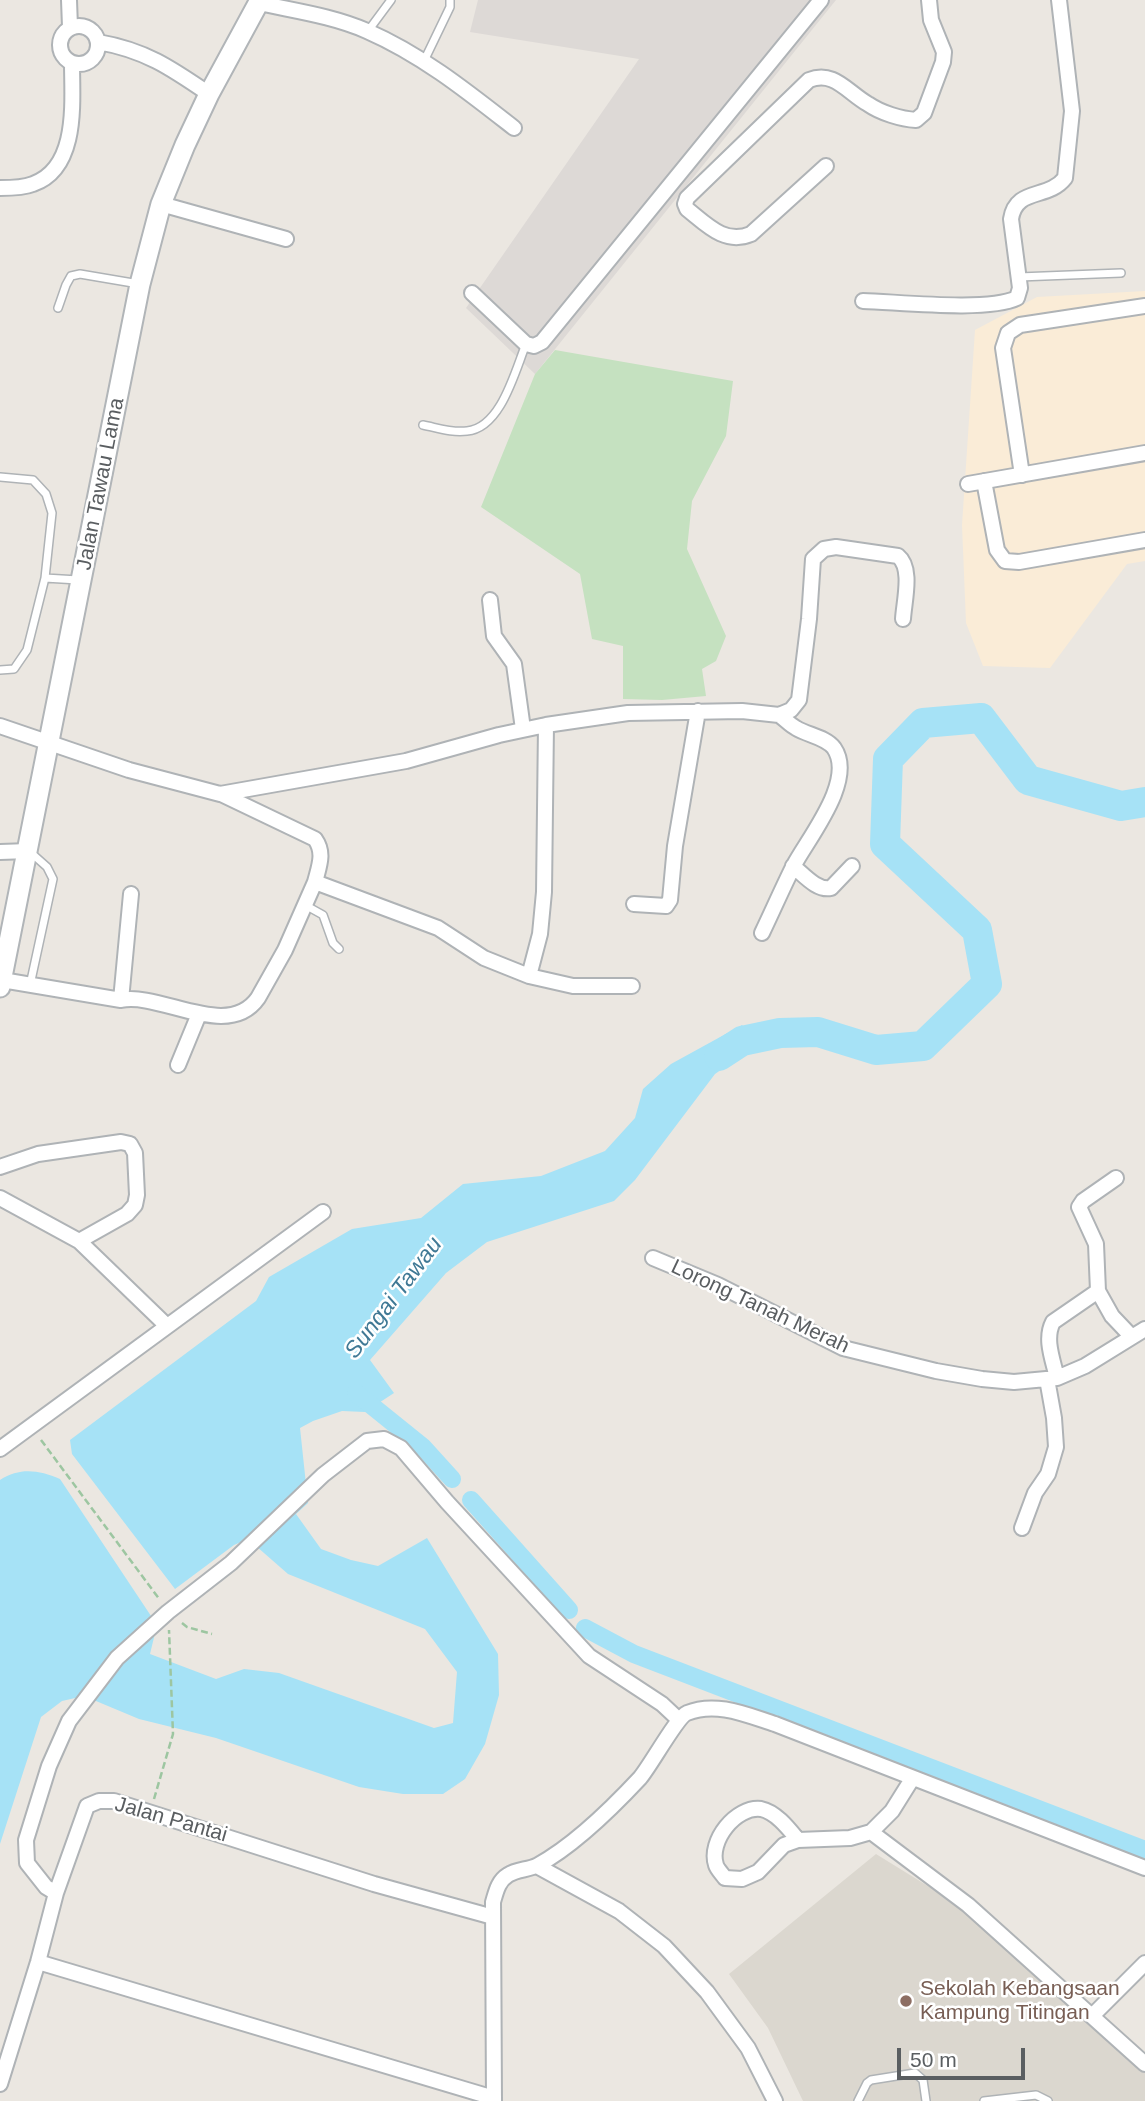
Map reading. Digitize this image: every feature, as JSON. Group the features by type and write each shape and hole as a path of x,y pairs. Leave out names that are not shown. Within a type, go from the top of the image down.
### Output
{"street":[{"path":"69,0 70,27"},
{"path":"472,293 526,344 534,346 542,342 821,0"},
{"path":"826,166 751,234 741,238 717,233 687,209 685,204 687,198 731,153 809,80 819,76 831,78 870,106 906,120 916,120 924,113 943,62 944,52 931,20 929,0"},
{"path":"863,301 970,305 1008,302 1017,298 1020,288 1013,208 1021,199 1058,186 1065,177 1072,111 1059,0"},
{"path":"259,2 327,17 368,32 424,61 514,128"},
{"name":"Jalan Tawau Lama","path":"1,984 140,284 161,204 209,94 259,2"},
{"path":"82,25 93,31 98,42 91,60 72,63 62,54 62,36 70,27 82,25"},
{"path":"98,42 122,46 152,57 209,94"},
{"path":"0,188 33,184 49,174 63,155 71,136 72,63"},
{"path":"161,204 286,239"},
{"path":"1022,475 1003,348 1008,332 1020,325 1145,306"},
{"path":"968,484 1145,453"},
{"path":"984,481 997,551 1005,561 1019,562 1145,540"},
{"path":"220,794 406,761 523,729 628,713 742,711 779,715 791,710 799,700 813,559 824,549 836,547 898,556 904,561 906,570 903,619"},
{"path":"490,600 494,636 514,664 523,729"},
{"path":"634,904 666,906 670,900 675,846 698,711"},
{"path":"762,933 793,866 825,816 834,796 838,776 838,755 831,744 793,727 779,715"},
{"path":"529,976 540,934 544,892 546,725"},
{"path":"0,726 128,770 220,794 305,832 321,847 315,882 285,950 254,1005 237,1014 199,1014 142,999 121,1000 1,984"},
{"path":"0,852 29,851"},
{"path":"793,866 827,890 852,866"},
{"path":"315,882 438,928 484,958 529,976 573,986 632,986"},
{"path":"121,1000 131,894"},
{"path":"178,1065 199,1014"},
{"path":"0,1167 38,1154 121,1142 130,1144 135,1153 135,1205 127,1214 79,1241"},
{"path":"1116,1178 1083,1201 1079,1207 1096,1244 1098,1291 1112,1316 1131,1336"},
{"path":"0,1198 79,1241 166,1325"},
{"path":"0,1449 323,1212"},
{"name":"Lorong Tanah Merah","path":"653,1258 718,1285 843,1348 936,1371 982,1379 1014,1382 1052,1378 1085,1366 1145,1329"},
{"path":"1022,1528 1035,1493 1048,1474 1056,1447 1049,1329 1053,1322 1098,1291"},
{"path":"56,1892 46,1887 27,1863 26,1840 50,1766 69,1721 117,1658 231,1563 323,1475 367,1441 384,1439 401,1448 589,1656 662,1704 678,1719"},
{"path":"38,1962 494,2099 493,1902 498,1886 507,1875 537,1866 574,1841 641,1777 678,1719 686,1713 727,1708 775,1724 1145,1868"},
{"path":"799,1840 774,1815 760,1809 742,1812 724,1830 715,1846 716,1865 725,1878 742,1879 758,1872 770,1857 784,1846 799,1840 850,1838 871,1832 891,1811 912,1779"},
{"name":"Jalan Pantai","path":"0,2084 38,1962 56,1892 87,1807 99,1801 114,1801 374,1884 494,1917"},
{"path":"871,1832 968,1905 1145,2064"},
{"path":"537,1866 619,1911 664,1945 707,1992 748,2048 775,2101"},
{"path":"1092,2016 1145,1963"}],"lane":[{"path":"368,32 391,0"},
{"path":"424,61 450,7 450,0"},
{"path":"1019,277 1121,273"},
{"path":"58,308 71,276 80,274 140,284"},
{"path":"423,425 452,431 470,431 486,424 498,411 526,344"},
{"path":"0,477 33,480 46,495 52,513 45,578 27,650 14,669 0,670"},
{"path":"45,578 82,580"},
{"path":"29,851 47,867 53,879 30,986"},
{"path":"305,905 323,915 330,937 339,949"},
{"path":"858,2101 871,2080 915,2073 923,2080 926,2101"},
{"path":"984,2101 1036,2095 1048,2101"}],"path":[{"path":"31,1426 169,1612 187,1627 212,1634"},
{"path":"150,1812 173,1734 170,1640"}],"shaded area":[{"path":"478,0 836,0 535,374 466,308 639,59 470,32"},
{"path":"1145,291 1145,561 1127,564 1050,668 983,666 966,623 962,525 975,330 1037,297"},
{"name":"Sekolah Kebangsaan Kampung Titingan","path":"876,1854 952,1901 1145,2073 1145,2101 803,2101 768,2028 729,1974"}],"green space":[{"path":"555,350 733,381 726,436 692,501 687,549 726,636 716,661 702,669 706,696 662,700 623,699 623,646 592,639 580,574 481,507 535,374"}],"water":[{"path":"742,1025 764,1048 738,1058 715,1074 635,1180 614,1201 487,1242 446,1273 370,1360 394,1393 365,1412 342,1411 300,1428 308,1503 296,1514 321,1549 378,1566 427,1538 498,1654 499,1695 485,1744 465,1779 443,1794 403,1794 359,1787 216,1738 139,1719 84,1696 62,1701 41,1717 0,1844 0,1480 15,1473 37,1472 60,1479 157,1625 150,1654 216,1679 244,1669 279,1673 434,1728 453,1723 457,1672 425,1629 288,1574 248,1539 234,1545 175,1589 72,1454 70,1440 256,1301 269,1277 352,1229 421,1218 463,1184 541,1176 605,1151 635,1118 643,1089 671,1064"}],"waterway":[{"name":"Sungai Tawau","path":"719,1056 742,1041 780,1033 818,1032 876,1050 923,1046 987,984 977,930 885,844 888,759 923,723 981,718 1028,780 1121,806 1145,802"},
{"path":"356,1393 423,1447 452,1479"},
{"path":"471,1500 569,1610"},
{"path":"585,1628 634,1654 1145,1850"}],"place":[{"name":"Sekolah Kebangsaan Kampung Titingan","path":"906,2001"}]}
